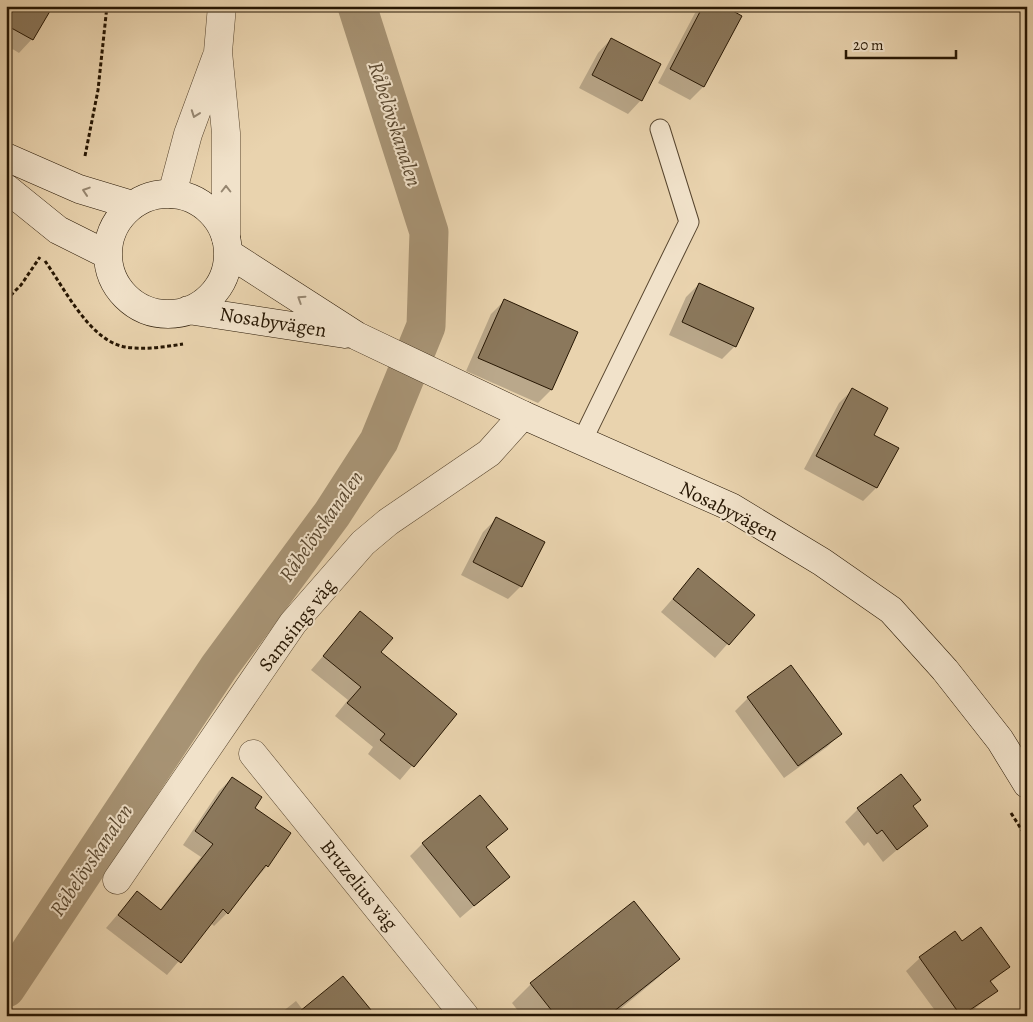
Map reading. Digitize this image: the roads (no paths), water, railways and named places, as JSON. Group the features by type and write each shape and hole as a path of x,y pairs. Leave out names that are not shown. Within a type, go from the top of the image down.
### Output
{"main road":[{"path":"222,6 218,52 226,133 227,246 226,266 217,288 200,304 188,310 160,313 134,303 124,294 115,282 108,255 114,228 122,215 132,205 151,196 172,194 185,196 206,208 221,226 227,246"},
{"path":"172,194 188,134 218,52"},
{"path":"6,157 79,189 132,205"},
{"path":"6,188 58,230 108,255"},
{"name":"Nosabyvägen","path":"227,246 357,336 435,371 522,415 731,507 822,562 891,610 945,670 1000,740 1027,784"},
{"name":"Nosabyvägen","path":"188,310 357,336"},
{"name":"Samsings väg","path":"118,880 294,623 363,543 388,522 490,453 522,415"},
{"name":"Bruzelius väg","path":"253,754 466,1016"}],"lane":[{"path":"582,441 690,222 660,129"}],"waterway":[{"name":"Råbelövskanalen","path":"6,988 219,667 332,514 379,441 426,326 429,232 357,6"}]}
